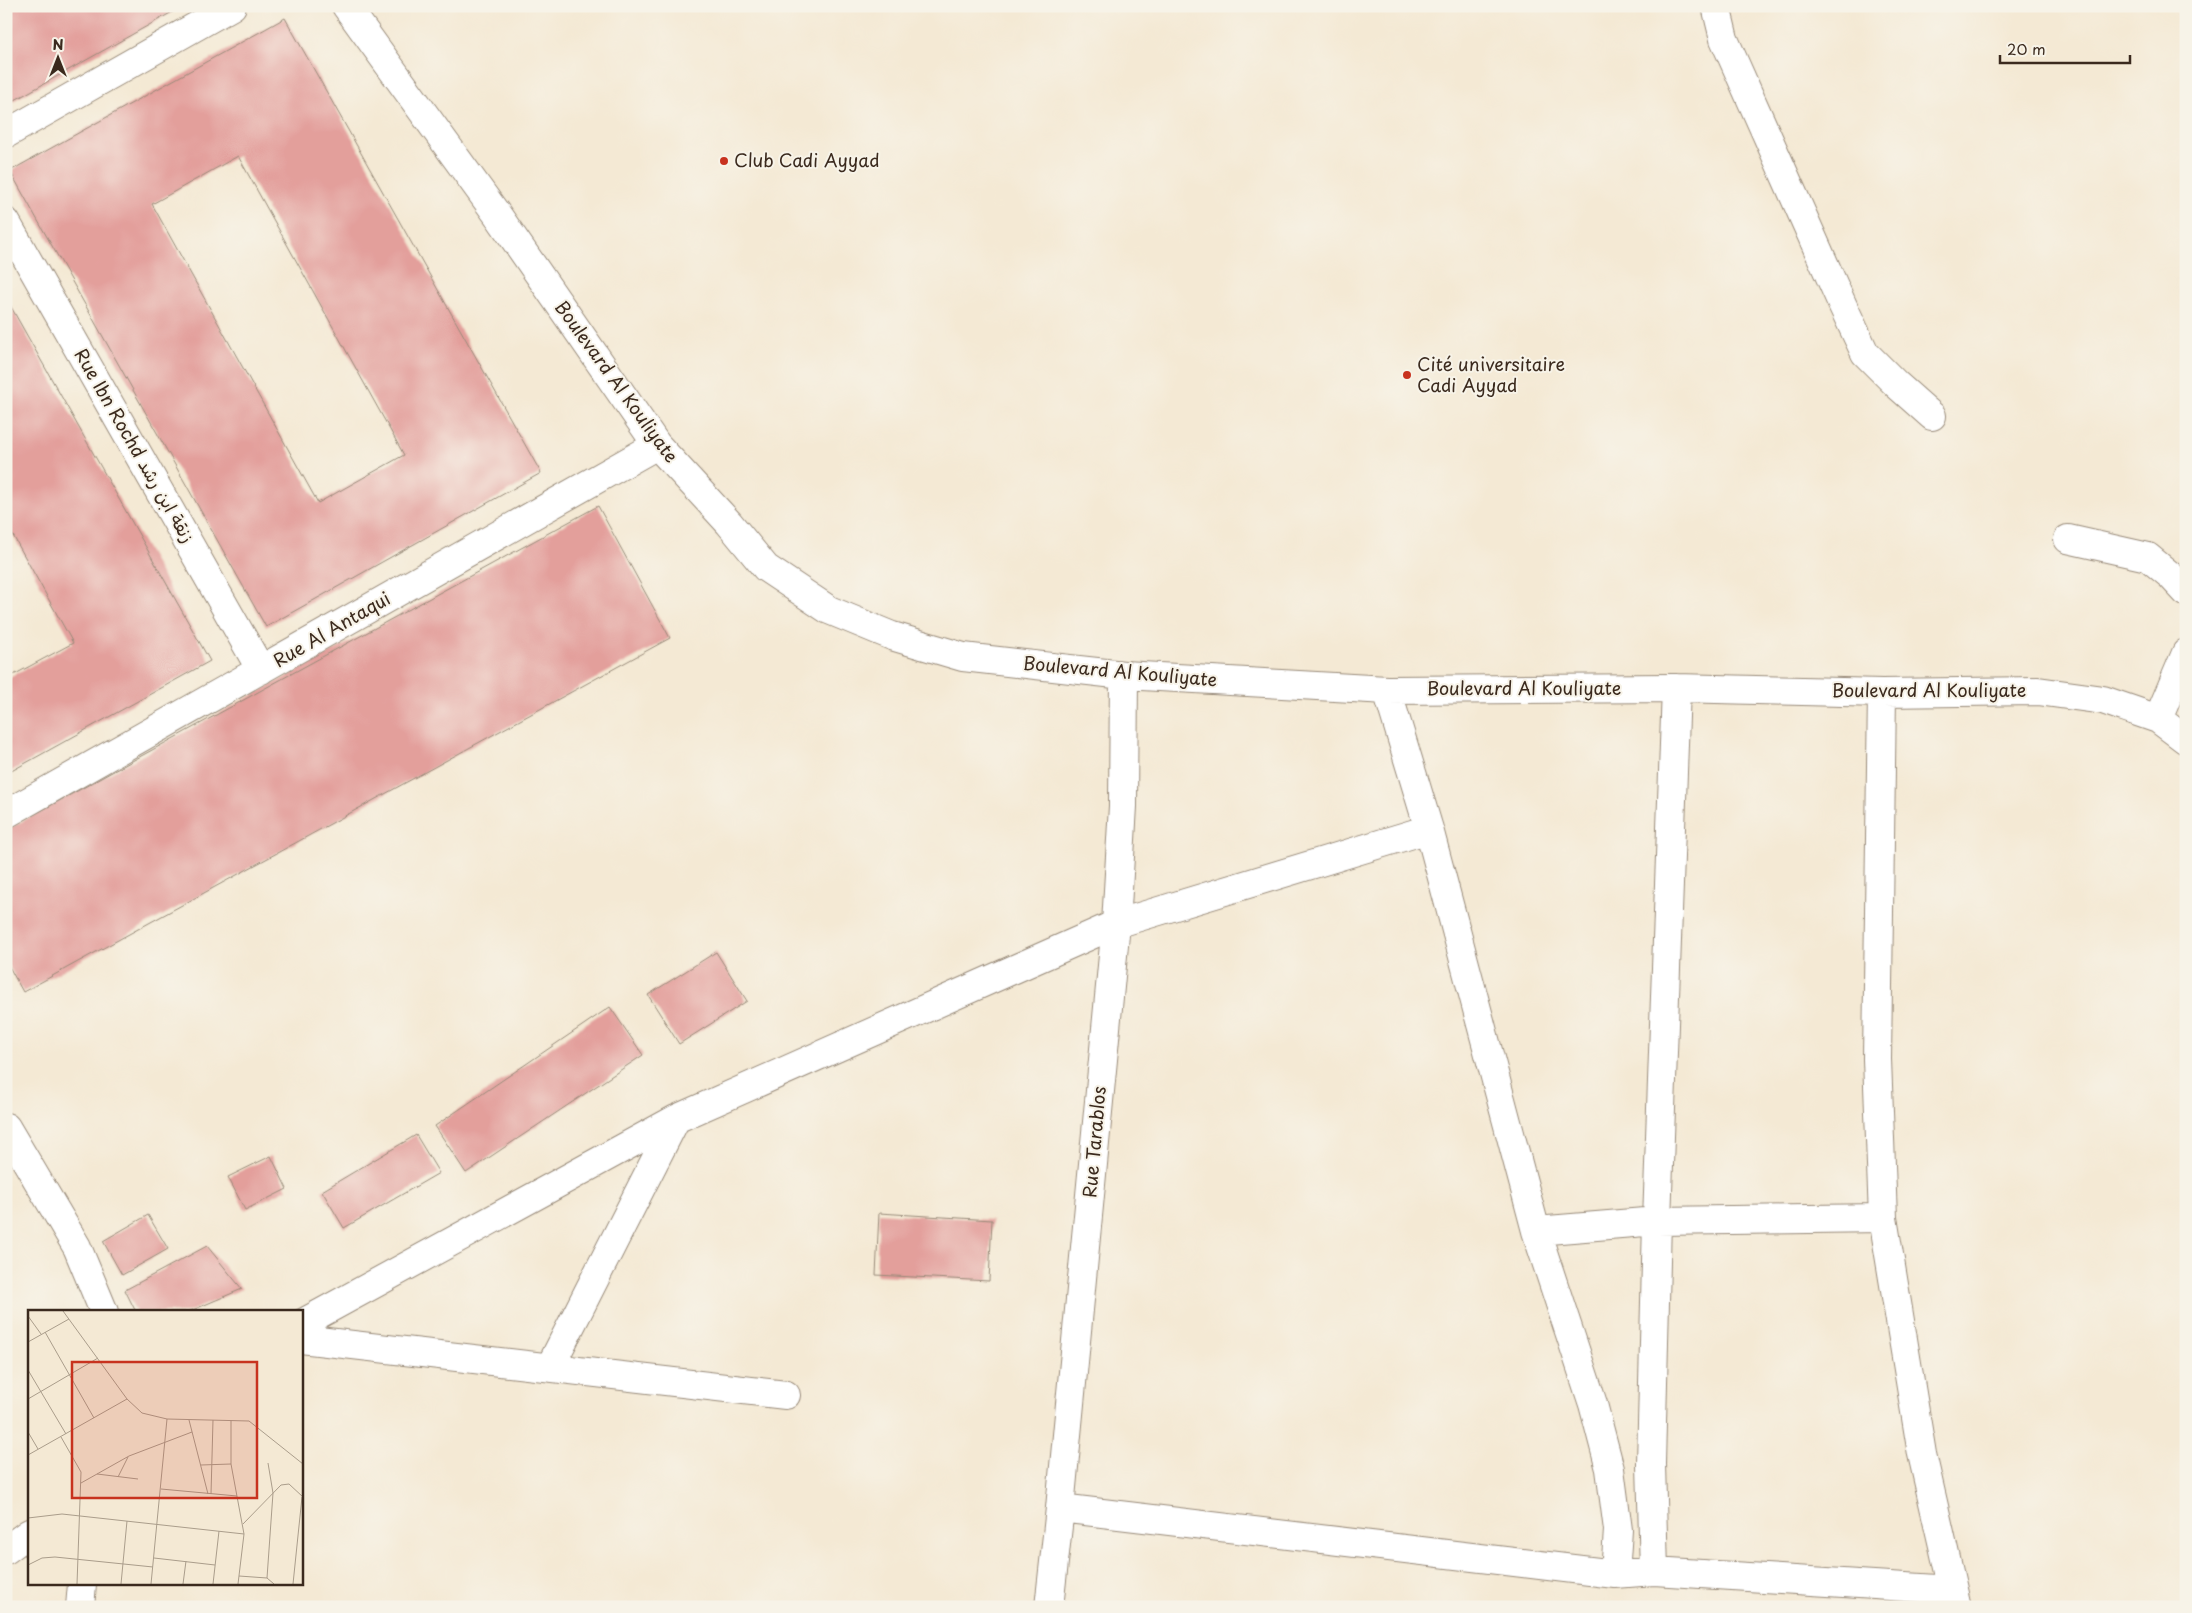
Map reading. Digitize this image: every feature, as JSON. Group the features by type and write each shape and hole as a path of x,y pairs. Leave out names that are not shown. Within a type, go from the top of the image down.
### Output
{"street":[{"path":"6,134 232,6"},
{"name":"Boulevard Al Kouliyate","path":"346,6 499,216 657,445 729,523 766,568 829,610 892,636 963,657 1124,675 1387,690 1676,688 1882,693 2038,691 2103,700 2158,719 2186,740"},
{"path":"1716,6 1724,39 1842,306 1866,353 1896,384 1932,416"},
{"name":"Rue Ibn Rochd زنقة ابن رشد","path":"6,222 262,670"},
{"name":"Rue Al Antaqui","path":"6,814 657,445"},
{"path":"2068,539 2148,557 2171,576 2186,592"},
{"path":"2158,719 2186,652"},
{"name":"Rue Tarablos","path":"1049,1607 1116,924 1123,806 1124,675"},
{"path":"1654,1571 1651,1464 1657,1221 1676,688"},
{"path":"1387,690 1429,829 1536,1231 1593,1404 1610,1470 1618,1530 1615,1574"},
{"path":"1060,1508 1615,1574 1654,1571 1955,1599 1922,1454 1883,1218 1877,1059 1882,693"},
{"path":"302,1323 676,1119 1116,924 1429,829"},
{"path":"550,1367 676,1119"},
{"path":"6,1127 77,1247 103,1310"},
{"path":"1536,1231 1657,1221 1883,1218"},
{"path":"302,1339 786,1395"},
{"path":"6,1550 28,1534"},
{"path":"80,1607 82,1586"}],"building":[{"path":"6,6 183,6 6,105"},
{"path":"285,18 541,473 266,627 10,171","holes":["238,156 404,455 318,503 152,204"]},
{"path":"6,298 210,661 6,774 6,679 73,643 6,523"},
{"path":"598,506 670,638 23,992 6,961 6,830"},
{"path":"716,952 747,1001 679,1044 648,995"},
{"path":"610,1007 643,1055 466,1173 435,1126"},
{"path":"416,1135 439,1173 344,1228 322,1191"},
{"path":"271,1156 287,1189 245,1210 228,1177"},
{"path":"879,1213 992,1220 989,1281 876,1275"},
{"path":"148,1215 168,1249 122,1275 103,1241"},
{"path":"207,1246 242,1289 193,1310 135,1310 125,1290"}],"place":[{"name":"Club Cadi Ayyad","path":"724,161"},
{"name":"Cité universitaire Cadi Ayyad","path":"1407,375"}]}
